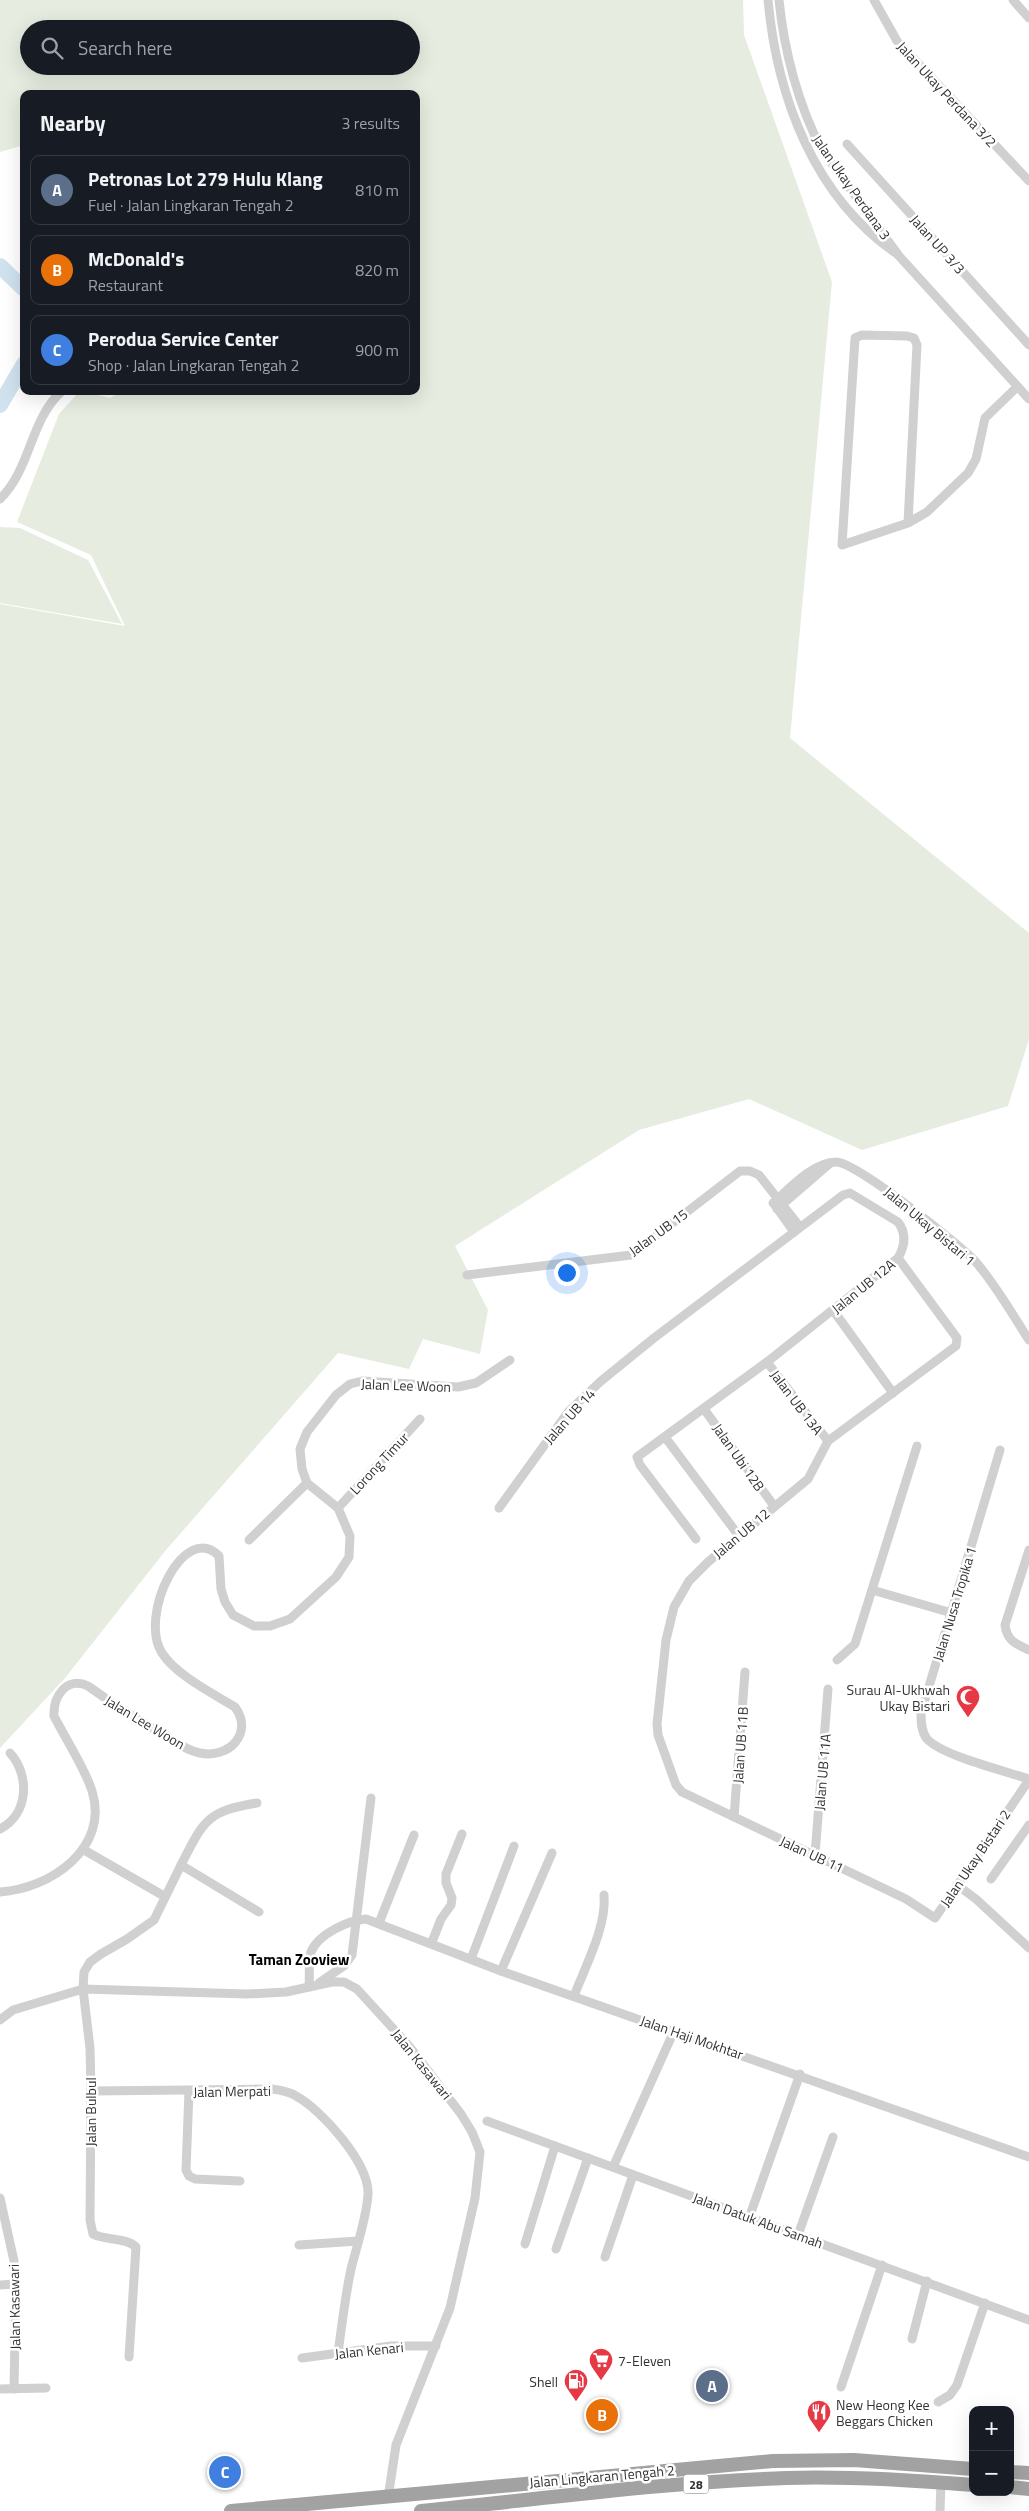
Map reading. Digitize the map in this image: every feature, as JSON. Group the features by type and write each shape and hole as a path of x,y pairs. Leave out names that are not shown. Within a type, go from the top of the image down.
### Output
{"highway":[{"name":"Jalan Lingkaran Tengah 2","path":"231,2511 773,2461 854,2460 969,2469"},
{"path":"1014,2472 1029,2473"},
{"name":"Jalan Lingkaran Tengah 2","path":"421,2511 658,2487 786,2478 827,2477 969,2484"},
{"path":"1014,2487 1029,2489"}],"street":[{"name":"Jalan Ukay Perdana 3","path":"768,0 771,31 785,91 802,140 839,200 880,242 899,256"},
{"name":"Jalan Ukay Perdana 3","path":"779,0 781,24 793,72 812,131 822,150 899,256 1029,400"},
{"name":"Jalan Ukay Perdana 3/2","path":"874,0 897,41 1029,181"},
{"path":"1013,0 1029,18"},
{"name":"Jalan UP 3/3","path":"847,144 1029,344"},
{"path":"908,524 917,345 914,338 907,336 862,335 855,338 842,545 908,524 927,512 968,473 976,459 986,418 1017,386"},
{"path":"0,499 24,464 48,407 58,395"},
{"name":"Jalan Ukay Bistari 1","path":"778,1203 819,1166 829,1163 845,1163 882,1186 974,1261 1029,1340"},
{"name":"Jalan UB 15","path":"467,1275 631,1255 740,1171 750,1171 760,1175 797,1230"},
{"name":"Jalan UB 12A","path":"654,1338 843,1195 850,1193 898,1222 903,1228 905,1242 898,1258 767,1362 637,1457 640,1465 696,1539"},
{"name":"Jalan UB 12","path":"682,1792 676,1785 658,1735 657,1724 666,1640 674,1607 689,1581 774,1506 808,1479 828,1441 956,1346 956,1338 898,1258"},
{"path":"832,1310 893,1393"},
{"name":"Jalan UB 14","path":"498,1508 569,1411 601,1381 654,1338"},
{"name":"Jalan Lee Woon","path":"0,1892 17,1891 45,1881 67,1867 84,1850 92,1832 96,1813 92,1791 54,1716 53,1705 57,1695 73,1683 81,1683 129,1715 186,1748 209,1754 220,1753 231,1747 243,1726 241,1716 235,1707 170,1665 160,1651 154,1636 160,1592 173,1568 194,1550 204,1548 212,1550 219,1556 221,1589 225,1602 233,1615 254,1626 270,1626 290,1619 336,1577 349,1557 350,1536 338,1508 307,1483 302,1469 300,1449 307,1432 336,1395 350,1384 362,1381 458,1387 476,1382 510,1360"},
{"name":"Jalan UB 13A","path":"767,1362 828,1441"},
{"name":"Jalan Ubi 12B","path":"704,1409 774,1506"},
{"name":"Lorong Timur","path":"338,1508 420,1419"},
{"path":"665,1436 739,1536"},
{"path":"836,1660 855,1644 917,1446"},
{"name":"Jalan Nusa Tropika 1","path":"1000,1450 921,1713 921,1726 927,1738 942,1748 1029,1780"},
{"path":"249,1540 307,1483"},
{"path":"1029,1550 1005,1625 1006,1634 1012,1641 1029,1650"},
{"path":"872,1590 952,1613"},
{"name":"Jalan UB 11B","path":"734,1817 745,1672"},
{"name":"Jalan UB 11A","path":"815,1855 828,1689"},
{"path":"0,1829 16,1816 25,1785 19,1762 10,1753"},
{"name":"Jalan Ukay Bistari 2","path":"938,1912 1029,1780"},
{"name":"Jalan UB 11","path":"682,1792 906,1899 935,1918 938,1912"},
{"path":"313,1986 350,1960 371,1798"},
{"name":"Jalan Bulbul","path":"129,2357 136,2247 131,2242 103,2239 93,2234 90,2220 90,2048 83,1989 84,1972 90,1962 154,1920 180,1865 201,1827 210,1817 233,1806 256,1802"},
{"path":"991,1879 1029,1825"},
{"path":"432,1942 441,1919 451,1905 452,1898 446,1883 446,1874 462,1834"},
{"path":"379,1923 414,1835"},
{"path":"471,1959 514,1846"},
{"path":"84,1850 164,1896"},
{"path":"501,1971 552,1853"},
{"path":"180,1865 259,1912"},
{"path":"957,1885 976,1899 1029,1948"},
{"path":"574,1996 602,1921 605,1907 604,1895"},
{"name":"Jalan Haji Mokhtar","path":"356,1920 366,1919 379,1923 432,1942 501,1971 800,2074 1029,2157"},
{"path":"313,1986 311,1952 320,1939 356,1920"},
{"name":"Jalan Kasawari","path":"0,2020 13,2010 83,1989 247,1994 286,1992 344,1982 357,1989 409,2046 461,2114 472,2132 480,2152 475,2198 452,2299 436,2346 396,2445 388,2498"},
{"path":"613,2167 674,2031"},
{"path":"750,2218 800,2074"},
{"name":"Jalan Merpati","path":"91,2091 271,2089 294,2095 308,2103 327,2120 349,2147 362,2172 368,2193 351,2272 338,2352"},
{"path":"189,2091 186,2170 189,2176 195,2179 240,2181"},
{"name":"Jalan Datuk Abu Samah","path":"487,2121 1029,2320"},
{"path":"798,2235 833,2136"},
{"path":"525,2244 555,2146"},
{"path":"556,2248 588,2158"},
{"path":"605,2257 633,2175"},
{"name":"Jalan Kasawari","path":"0,2198 14,2260 16,2284 14,2388"},
{"path":"299,2245 358,2241"},
{"path":"841,2387 882,2265"},
{"path":"912,2339 927,2281"},
{"path":"0,2285 16,2284"},
{"path":"938,2402 950,2395 957,2385 985,2303"},
{"name":"Jalan Kenari","path":"302,2358 338,2352 400,2346 436,2346"},
{"path":"0,2389 46,2388"},
{"path":"940,2511 941,2482"}],"shaded area":[{"path":"0,0 743,0 744,35 832,282 790,738 1029,933 1029,1039 1008,1106 862,1150 749,1099 639,1130 455,1246 488,1310 480,1354 423,1339 409,1369 338,1353 166,1550 65,1678 0,1748 0,604 125,626 91,555 17,522 59,414 76,395 97,395 110,398 115,395 420,395 420,90 20,90 20,146 0,152"},
{"path":"0,527 20,528 88,560 122,624 0,603"}],"waterway":[{"path":"0,266 20,285"},
{"path":"0,405 20,371"}],"place":[{"name":"Surau Al-Ukhwah Ukay Bistari","path":"968,1718"},
{"name":"7-Eleven","path":"601,2381"},
{"name":"Petronas Lot 279 Hulu Klang","path":"712,2386"},
{"name":"Shell","path":"576,2402"},
{"name":"McDonald's","path":"602,2415"},
{"name":"New Heong Kee Beggars Chicken","path":"819,2433"},
{"name":"Perodua Service Center","path":"225,2472"}],"district":[{"name":"Taman Zooview","path":"299,1959"}]}
